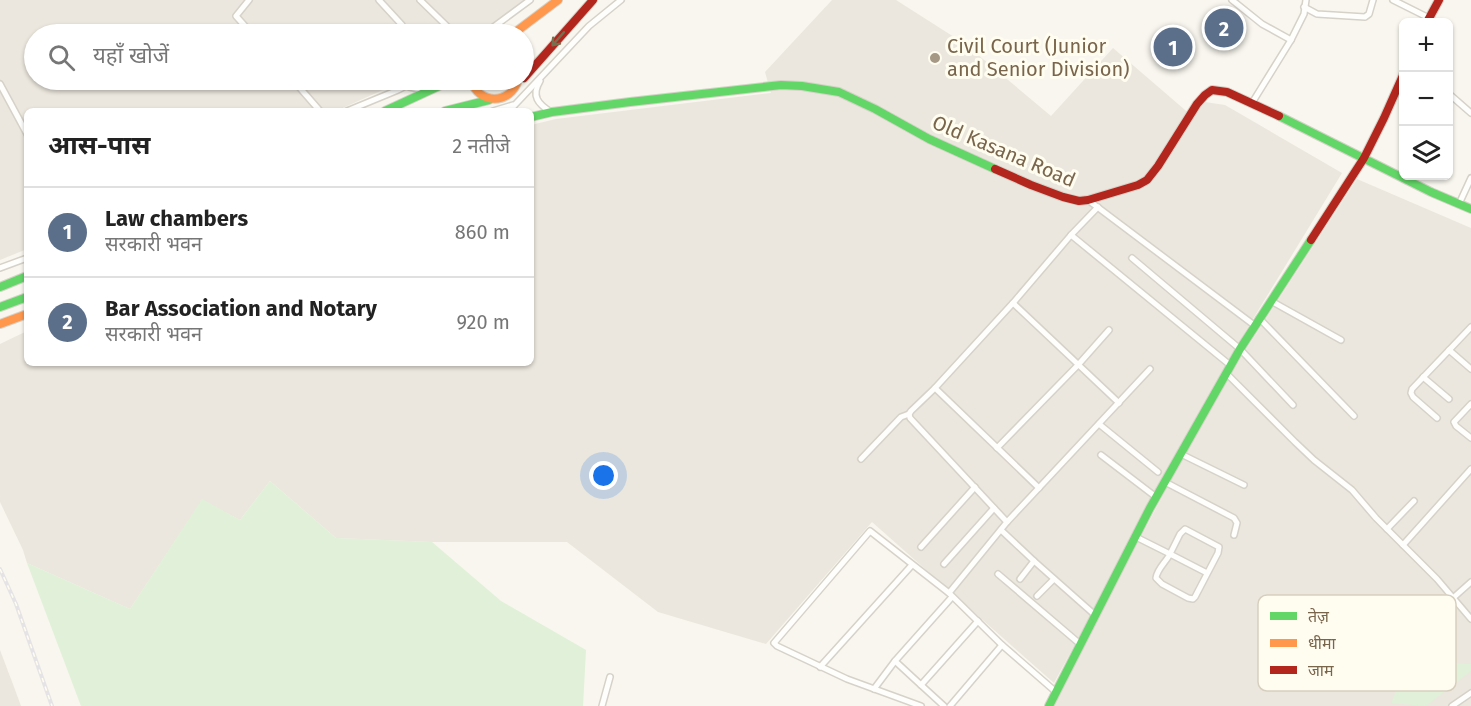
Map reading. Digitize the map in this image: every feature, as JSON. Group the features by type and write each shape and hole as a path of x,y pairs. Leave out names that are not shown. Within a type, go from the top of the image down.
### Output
{"street":[{"path":"243,24 236,16 249,0"},
{"path":"379,0 401,24"},
{"path":"420,0 445,24"},
{"path":"498,24 530,0"},
{"path":"526,24 558,0"},
{"path":"534,65 593,0"},
{"path":"534,85 589,26 621,0"},
{"path":"1232,0 1262,24 1291,40"},
{"path":"1252,103 1291,40 1304,14 1306,0"},
{"path":"1304,7 1317,14 1365,17 1369,14 1373,0"},
{"path":"1393,0 1424,18"},
{"path":"1429,18 1438,0"},
{"path":"544,75 535,94 543,107 552,112"},
{"path":"0,84 24,128"},
{"path":"1048,706 1156,497 1230,365 1364,158 1399,84"},
{"name":"Old Kasana Road","path":"534,116 630,102 781,85 830,90 875,109 929,139 1031,185 1063,197 1088,201 1147,180 1197,104 1212,90 1218,90 1252,103 1431,192 1471,209"},
{"path":"302,90 317,108"},
{"path":"354,108 397,90"},
{"path":"424,90 429,91"},
{"path":"476,90 483,97 496,100 510,94 513,90"},
{"path":"512,108 529,90"},
{"path":"392,108 429,91"},
{"path":"1453,97 1471,114"},
{"path":"456,108 490,99"},
{"path":"504,108 514,105"},
{"path":"1459,204 1471,178"},
{"path":"1088,201 1256,322 1353,416"},
{"path":"861,459 901,417 909,414 934,388 1098,207"},
{"path":"1071,235 1230,365"},
{"path":"1132,258 1240,349 1293,405"},
{"path":"0,268 24,259"},
{"path":"0,287 24,277"},
{"path":"0,307 24,298"},
{"path":"1271,301 1341,340"},
{"path":"1013,303 1119,403"},
{"path":"0,324 24,315"},
{"path":"1437,418 1413,397 1412,389 1471,327"},
{"path":"997,448 1078,365 1108,330"},
{"path":"1449,350 1471,369"},
{"path":"874,689 1007,522 1150,369"},
{"path":"1226,373 1301,448 1352,490 1450,595"},
{"path":"1423,377 1449,399"},
{"path":"934,388 1039,488"},
{"path":"1471,404 1454,422 1471,437"},
{"path":"909,414 912,421 1007,522"},
{"path":"1099,424 1158,472"},
{"path":"1181,454 1244,485"},
{"path":"1101,455 1156,497"},
{"path":"1403,545 1471,469"},
{"path":"1165,482 1234,518 1237,523 1234,535"},
{"path":"921,547 975,487"},
{"path":"1387,529 1414,501"},
{"path":"944,564 994,508"},
{"path":"1185,529 1219,547 1193,599 1162,584 1156,578 1170,554 1181,531 1185,529"},
{"path":"1001,530 1095,615"},
{"path":"921,706 847,679 774,643 870,531 951,595 1002,645 1056,692"},
{"path":"1136,537 1207,573"},
{"path":"1020,579 1034,561"},
{"path":"820,667 912,565"},
{"path":"998,574 1080,644"},
{"path":"1037,596 1054,579"},
{"path":"1456,595 1471,582"},
{"path":"1456,602 1471,619"},
{"path":"921,685 978,621"},
{"path":"951,706 1002,645"},
{"path":"895,661 944,706"},
{"path":"602,706 610,677"},
{"path":"1452,706 1471,693"}],"shaded area":[{"path":"0,0 529,0 494,24 24,24 24,90 383,90 343,108 24,108 24,250 0,260"},
{"path":"832,0 896,0 965,44 1051,116 1113,48 1192,116 1205,102 1225,105 1342,173 1231,355 1054,683 872,522 766,644 658,612 567,542 432,542 336,538 270,481 240,520 202,500 130,609 27,563 0,502 0,344 24,332 24,366 534,366 534,124 556,119 771,93 765,72"},
{"path":"1357,179 1471,228 1471,706 1052,706 1182,459 1245,351"},
{"path":"0,650 14,687 21,706 0,706"}],"green space":[{"path":"270,481 336,538 432,542 501,601 586,650 583,706 81,706 27,563 130,609 202,499 240,520"},
{"path":"1456,664 1471,664 1471,671 1456,683"},
{"path":"1396,691 1445,691 1426,706 1391,703"}],"railway":[{"path":"0,569 16,604 52,706"}],"traffic: fast":[{"path":"534,116 630,102 781,85 802,86 839,92 929,139 995,169"},
{"path":"391,108 430,90"},
{"path":"457,108 489,100"},
{"path":"1279,116 1431,192 1471,209"},
{"path":"1049,706 1150,508 1240,349 1311,240"},
{"path":"0,287 24,277"},
{"path":"0,307 24,298"}],"traffic: slow":[{"path":"526,24 558,0"},
{"path":"477,90 487,98 494,99 502,98 512,90"},
{"path":"0,324 24,315"}],"traffic: jam":[{"path":"534,67 593,0"},
{"path":"1429,18 1439,0"},
{"path":"1311,240 1364,158 1399,84"},
{"path":"995,169 1063,197 1079,201 1088,200 1138,185 1147,180 1197,104 1212,90 1227,92 1279,116"}],"place":[{"name":"Bar Association and Notary","path":"1224,28"},
{"name":"Law chambers","path":"1173,47"},
{"name":"Civil Court (Junior and Senior Division)","path":"935,58"}]}
